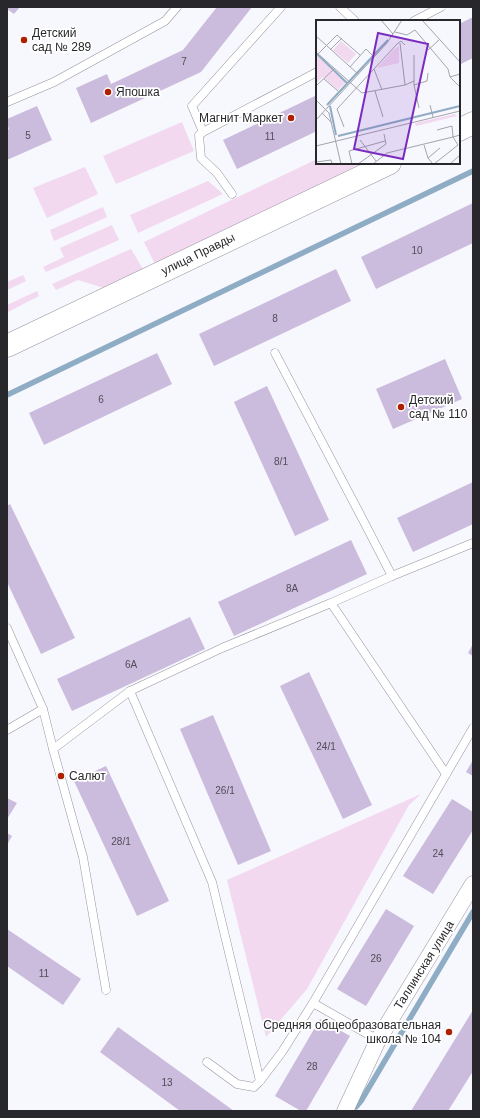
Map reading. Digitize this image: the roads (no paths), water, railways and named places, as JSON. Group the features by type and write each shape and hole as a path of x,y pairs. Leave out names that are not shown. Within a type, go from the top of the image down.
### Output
{"main road":[{"path":"460,130 473,123"},
{"name":"улица Правды","path":"7,346 388,164"}],"street":[{"name":"Таллинская улица","path":"346,1111 378,1040 441,936 472,890"}],"lane":[{"path":"7,102 54,82 165,21 177,7"},
{"path":"203,132 192,106 281,7"},
{"path":"340,7 354,20"},
{"path":"416,20 441,7"},
{"path":"232,194 217,174 201,158 199,135 316,73"},
{"path":"275,353 392,576"},
{"path":"53,749 130,691 222,648 473,543"},
{"path":"332,603 446,774"},
{"path":"7,628 43,709 83,857 106,990"},
{"path":"130,691 212,882 260,1081"},
{"path":"7,730 43,709"},
{"path":"207,1062 237,1084 254,1087 260,1081 282,1052 313,1003 473,728"},
{"path":"313,1003 378,1040"}],"waterway":[{"path":"7,395 473,171"},
{"path":"356,1107 361,1101 473,912"}],"place":[{"name":"Детский сад № 289","path":"24,40"},
{"name":"Япошка","path":"108,92"},
{"name":"Магнит Маркет","path":"291,118"},
{"name":"Детский сад № 110","path":"401,407"},
{"name":"Салют","path":"61,776"},
{"name":"Средняя общеобразовательная школа № 104","path":"449,1032"}]}
